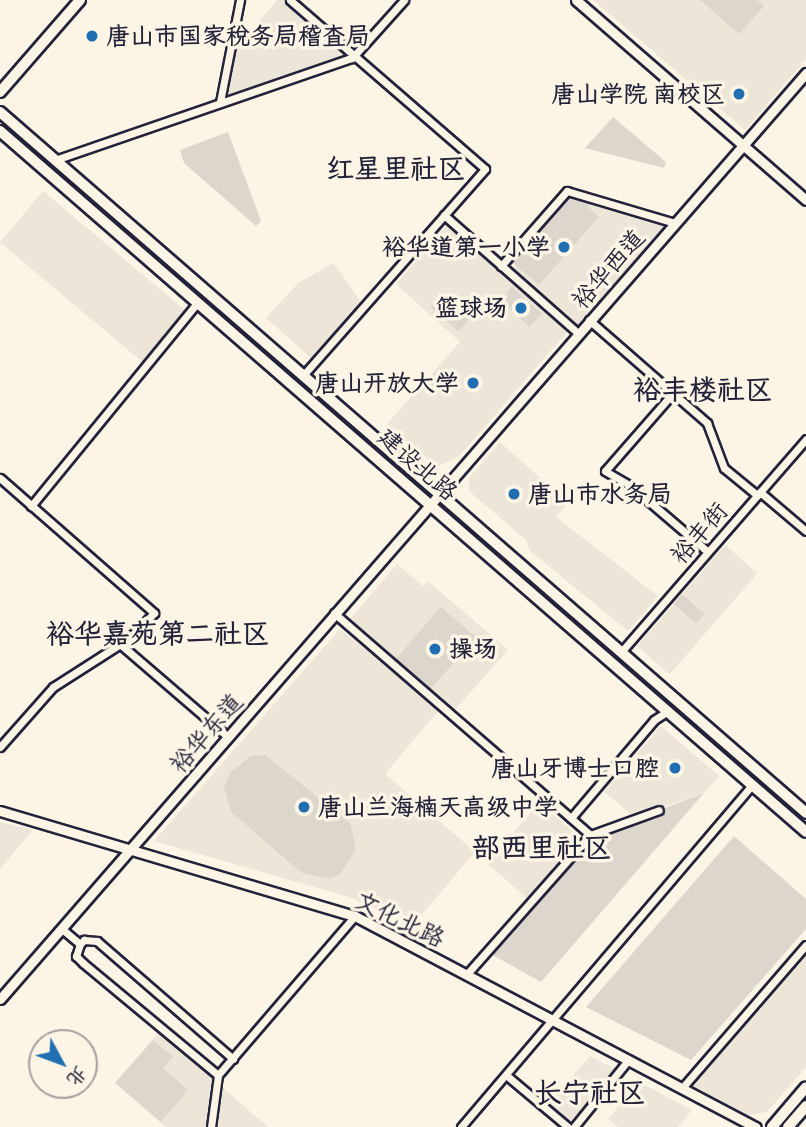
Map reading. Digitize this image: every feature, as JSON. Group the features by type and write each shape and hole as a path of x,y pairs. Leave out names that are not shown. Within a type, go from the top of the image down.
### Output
{"main road":[{"path":"0,92 80,0"},
{"name":"建设北路","path":"0,112 806,813"},
{"name":"建设北路","path":"0,131 806,832"},
{"path":"772,1127 806,1087"},
{"path":"788,1127 806,1106"}],"street":[{"path":"220,102 240,0"},
{"path":"290,0 485,169 304,374"},
{"path":"55,160 355,56 404,0"},
{"path":"576,0 806,200"},
{"name":"裕华西道","path":"440,492 806,73"},
{"path":"501,266 567,191 675,223"},
{"path":"444,215 578,333"},
{"path":"31,506 197,303"},
{"path":"589,320 707,423 724,468 806,531"},
{"path":"673,393 605,471 631,486 708,552"},
{"name":"裕丰街","path":"621,652 806,439"},
{"path":"0,478 154,613 120,644 53,687 0,747"},
{"name":"裕华东道","path":"0,999 440,492"},
{"path":"334,613 590,835"},
{"path":"120,644 228,737"},
{"path":"571,818 631,746 668,711"},
{"path":"461,1127 752,785"},
{"path":"467,974 590,835 659,810"},
{"name":"文化北路","path":"0,811 355,916 756,1127"},
{"path":"211,1127 218,1075 355,916"},
{"path":"62,929 80,944"},
{"path":"218,1075 83,963 76,956 80,944 84,940 97,941 233,1059"},
{"path":"682,1088 806,945"},
{"path":"506,1075 571,1127 629,1059"}],"shaded area":[{"path":"277,0 285,0 349,56 229,94 236,48"},
{"name":"唐山学院 南校区","path":"593,0 806,0 806,59 745,130"},
{"path":"700,0 757,0 764,6 739,34"},
{"path":"613,117 666,162 664,168 585,148"},
{"path":"228,132 261,221 256,226 184,163 180,150"},
{"path":"43,191 189,313 145,364 0,242"},
{"name":"裕华道第一小学","path":"571,196 664,226 578,325 513,268"},
{"path":"571,196 592,202 588,207 599,217 539,285 513,263"},
{"name":"唐山开放大学","path":"447,225 568,331 459,456 437,467 387,424 460,342 396,284"},
{"path":"334,263 362,304 312,359 266,318 298,283"},
{"name":"篮球场","path":"512,287 542,314 530,327 500,300"},
{"path":"441,295 469,319 458,331 431,307"},
{"path":"435,374 444,379 431,395 425,385"},
{"path":"500,442 568,503 556,517 658,596 628,631 530,551 526,540 469,491 469,478"},
{"path":"725,545 757,573 670,674 637,646"},
{"path":"397,564 423,586 429,582 508,650 454,711 349,620"},
{"path":"682,594 705,614 696,623 673,604"},
{"name":"操场","path":"441,607 476,637 429,691 394,661"},
{"name":"唐山兰海楠天高级中学","path":"340,629 440,709 385,774 475,852 412,926 349,897 154,841"},
{"name":"唐山牙博士口腔","path":"661,726 719,776 704,793 634,817 604,792"},
{"path":"265,755 350,823 356,849 340,874 330,879 302,873 231,812 224,787 230,773 251,756"},
{"path":"704,793 541,982 491,954 598,834"},
{"path":"539,803 576,834 576,842 527,898 487,863"},
{"path":"0,822 33,830 0,869"},
{"path":"734,836 806,899 806,929 691,1060 586,1007"},
{"path":"806,944 806,1067 767,1112 748,1115 686,1082"},
{"path":"160,1031 215,1078 206,1127 166,1127 115,1083"},
{"path":"153,1040 173,1057 163,1068 188,1090 161,1122 115,1083"},
{"path":"590,1056 615,1069 574,1121 568,1121 548,1104"},
{"path":"639,1082 692,1110 678,1127 618,1127 608,1119"},
{"path":"222,1087 268,1127 215,1127"}],"place":[{"name":"唐山市国家税务局稽查局","path":"92,36"},
{"name":"唐山学院 南校区","path":"739,94"},
{"name":"裕华道第一小学","path":"564,247"},
{"name":"篮球场","path":"521,308"},
{"name":"唐山开放大学","path":"473,383"},
{"name":"唐山市水务局","path":"514,494"},
{"name":"操场","path":"435,649"},
{"name":"唐山牙博士口腔","path":"675,768"},
{"name":"唐山兰海楠天高级中学","path":"304,807"}],"district":[{"name":"红星里社区","path":"396,168"},
{"name":"裕丰楼社区","path":"703,389"},
{"name":"裕华嘉苑第二社区","path":"158,633"},
{"name":"部西里社区","path":"542,847"},
{"name":"长宁社区","path":"590,1092"}]}
